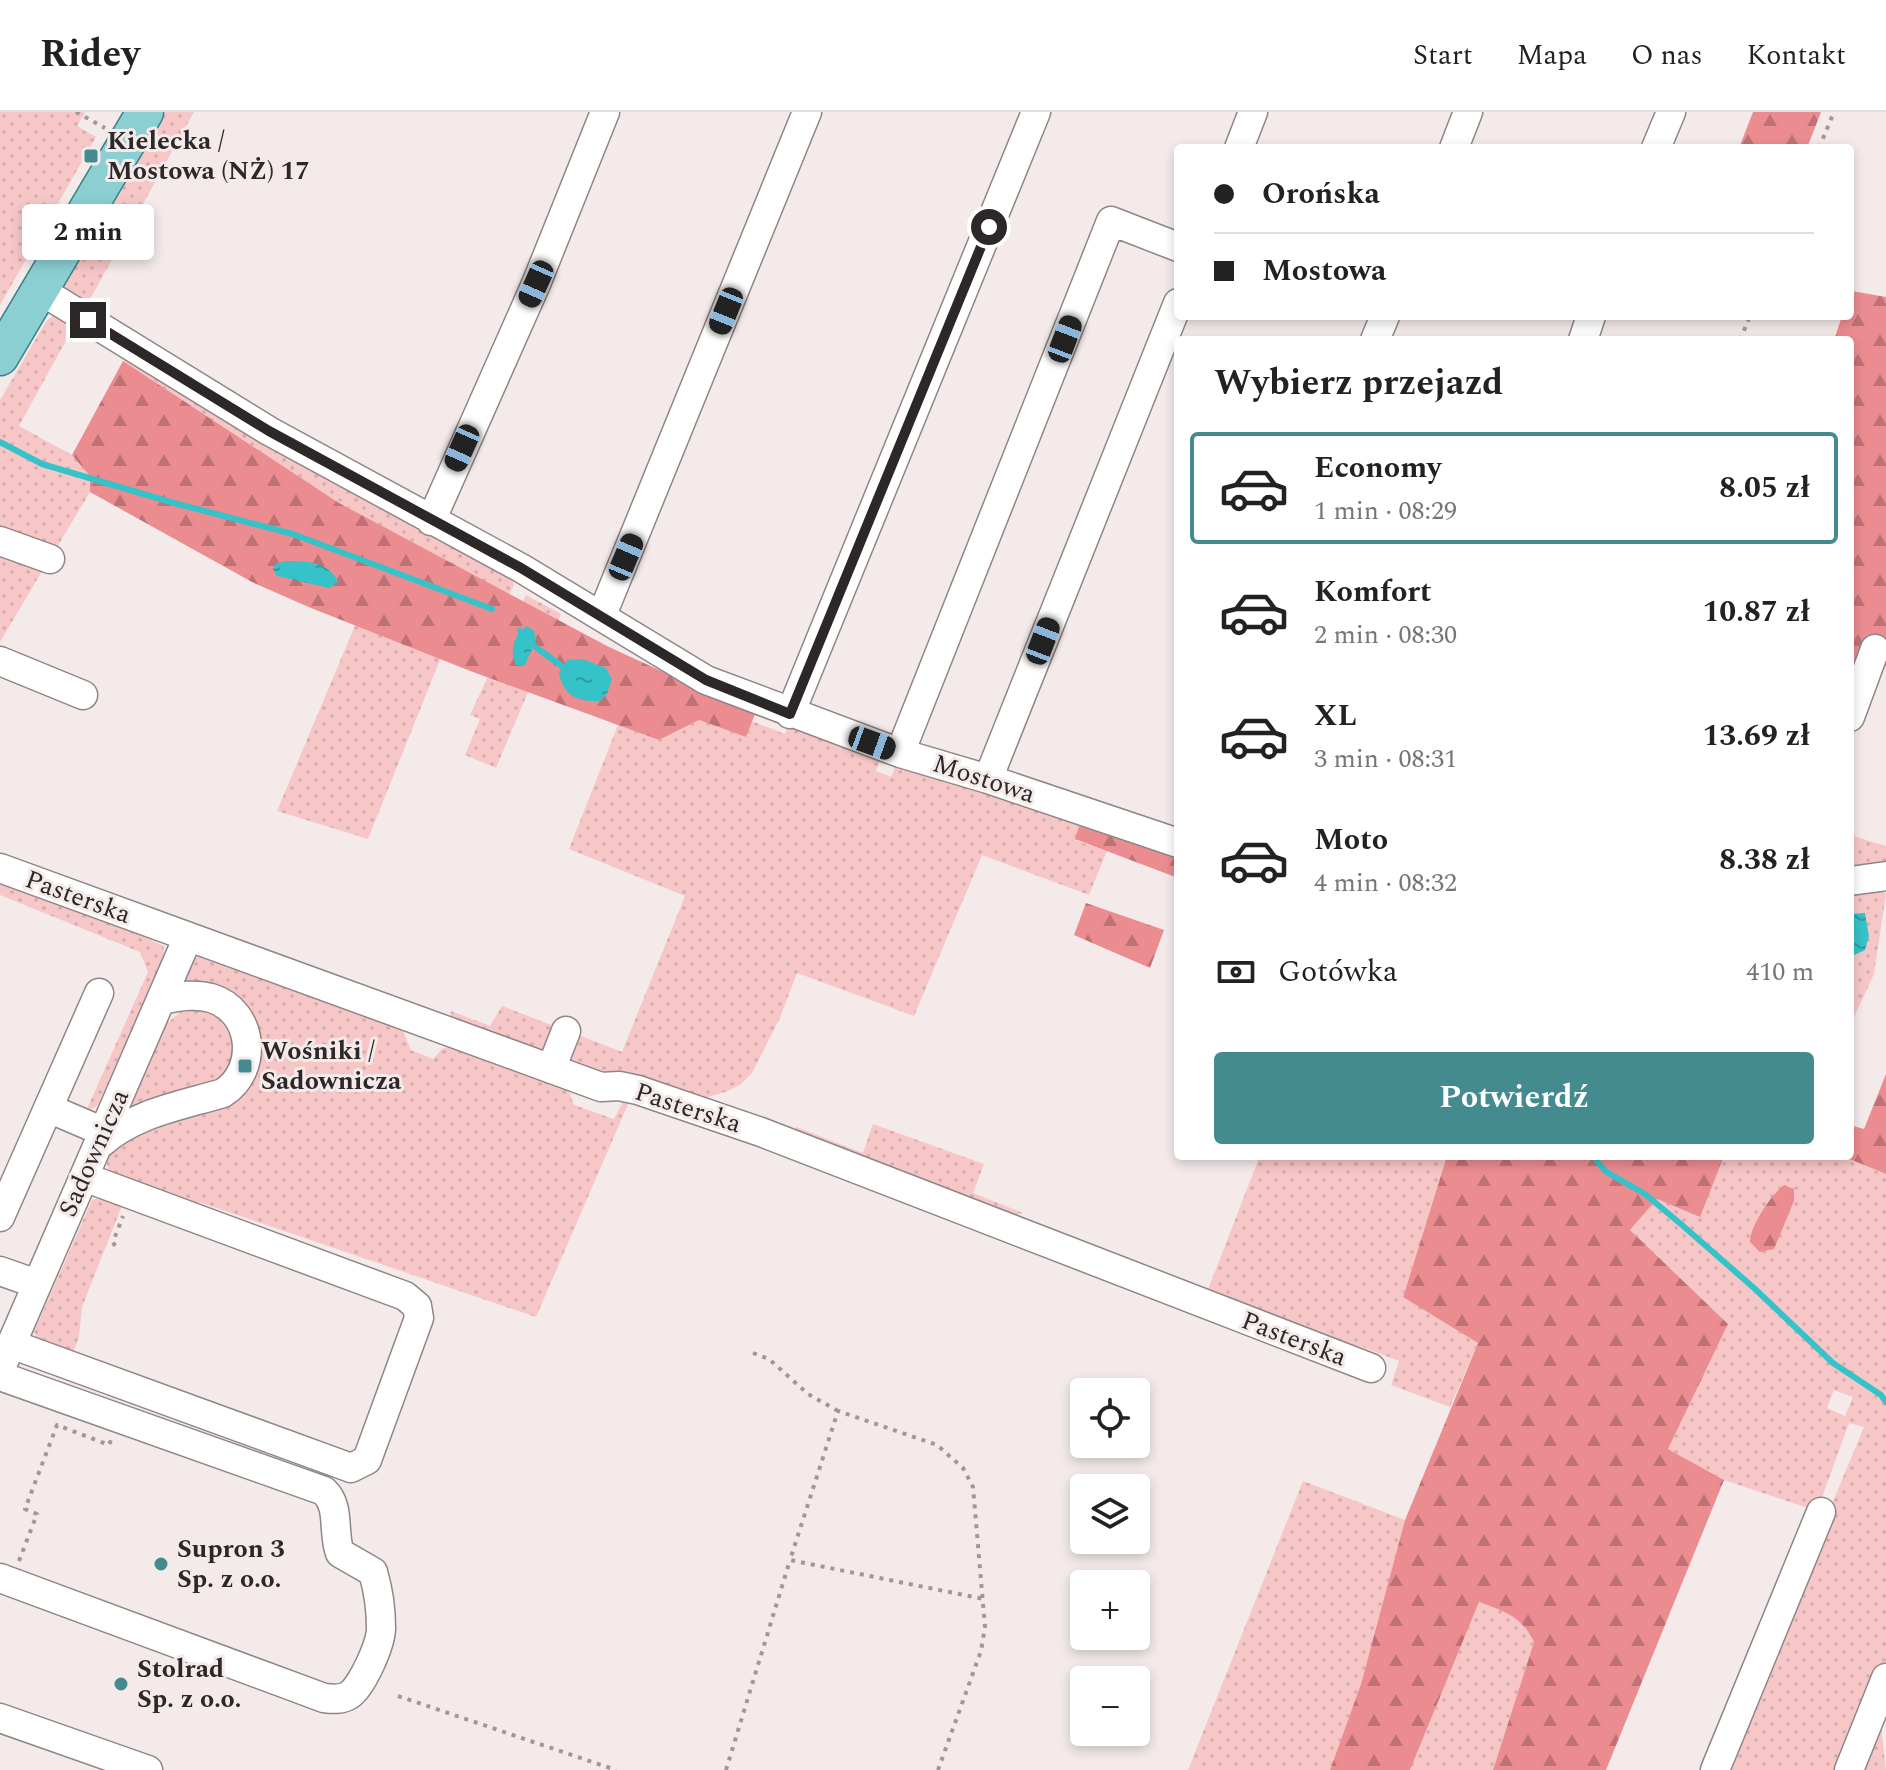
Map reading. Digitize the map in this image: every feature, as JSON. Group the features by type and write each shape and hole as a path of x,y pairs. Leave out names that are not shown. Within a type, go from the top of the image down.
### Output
{"main road":[{"path":"0,357 145,112"}],"street":[{"path":"431,521 536,284 605,112"},
{"path":"602,615 807,112"},
{"path":"790,714 1036,112"},
{"path":"1241,144 1253,112"},
{"path":"1456,144 1468,112"},
{"path":"1658,144 1671,112"},
{"path":"900,753 1111,221 1174,245"},
{"name":"Mostowa","path":"40,290 269,431 507,560 706,680 900,753 1174,835"},
{"path":"988,779 1174,313"},
{"path":"0,541 50,559"},
{"path":"1854,706 1875,649"},
{"path":"0,661 83,695"},
{"name":"Pasterska","path":"0,868 601,1087 619,1086 638,1090 761,1132 1371,1368"},
{"path":"1854,880 1886,876"},
{"name":"Sadownicza","path":"5,1357 188,937"},
{"path":"0,1217 99,993"},
{"path":"48,1108 100,1140 146,1116 223,1093 234,1086 241,1076 247,1054 245,1028 231,1009 210,998 196,996 161,1000"},
{"path":"551,1069 566,1031"},
{"path":"5,1357 351,1468 367,1460 419,1318 417,1306 405,1296 84,1177"},
{"path":"0,1271 37,1284"},
{"path":"0,1376 324,1491 331,1497 340,1553 373,1572 377,1587 380,1640 351,1694 343,1697 316,1696 4,1569"},
{"path":"1715,1770 1821,1512"},
{"path":"1849,1770 1886,1678"},
{"path":"0,1718 148,1770"}],"path":[{"path":"1821,144 1834,112"},
{"path":"115,1246 113,1242 130,1195"},
{"path":"753,1353 769,1359 808,1394 838,1411 937,1445 963,1468 973,1487 985,1627 981,1651 938,1770"},
{"path":"726,1770 838,1411"},
{"path":"4,1569 18,1563 37,1514 25,1509 57,1425 109,1445 119,1419"},
{"path":"790,1560 984,1599"},
{"path":"398,1696 616,1770"}],"shaded area":[{"path":"0,112 85,112 77,126 96,137 0,305"},
{"path":"166,112 194,112 89,301 84,304 63,291 63,286"},
{"path":"53,316 74,326 19,426 72,455 91,476 90,492 54,552 0,533 0,400 47,320"},
{"path":"129,357 402,519 511,573 514,585 483,646 450,635 368,839 277,811 396,534 339,503 123,361"},
{"path":"0,550 45,566 0,642"},
{"path":"526,595 561,614 496,768 465,755 480,719 470,715"},
{"path":"699,720 746,737 752,721 785,734 789,723 880,760 876,771 891,777 897,763 1174,851 1075,840 1107,851 1089,895 982,855 914,1016 797,973 779,1020 752,1073 740,1085 702,1099 618,1079 566,1060 576,1034 622,1052 685,896 569,849 618,725 659,740"},
{"path":"1854,836 1886,846 1886,861 1854,865"},
{"path":"0,875 142,929 140,935 164,946 163,958 99,1102 96,1107 86,1111 148,972 140,952 0,895"},
{"path":"1878,890 1886,894 1874,974 1854,1017 1854,892"},
{"path":"199,955 401,1026 411,1050 433,1059 442,1049 452,1046 566,1085 574,1105 614,1119 627,1094 632,1095 536,1317 199,1202 195,1210 110,1178 106,1159 127,1138 256,1074 259,1037 256,1024 243,1003 234,994 217,986 184,983 192,961"},
{"path":"502,1006 559,1028 550,1052 450,1017 451,1011 490,1026"},
{"path":"199,1008 220,1013 239,1051 221,1080 129,1108 166,1024 181,1012"},
{"path":"873,1124 984,1164 973,1193 1023,1213 1015,1215 791,1137 796,1127 863,1153"},
{"path":"1258,1160 1446,1160 1403,1296 1478,1343 1450,1407 1391,1385 1399,1361 1360,1346 1352,1347 1204,1300"},
{"path":"1722,1160 1852,1160 1886,1174 1886,1661 1841,1770 1721,1770 1864,1427 1849,1423 1817,1511 1724,1480 1668,1449 1728,1324 1630,1230 1657,1199 1700,1216","holes":["1834,1390 1853,1397 1845,1416 1827,1408"]},
{"path":"103,1197 123,1203 82,1307 79,1337 73,1353 39,1342 34,1332 92,1200"},
{"path":"1303,1481 1405,1520 1361,1684 1330,1770 1188,1770"},
{"path":"1479,1602 1518,1620 1534,1642 1493,1770 1410,1770"},
{"path":"1880,1717 1886,1770 1859,1770"}],"green space":[{"path":"1753,112 1821,112 1809,144 1741,144"},
{"path":"1854,291 1886,297 1886,665 1882,673 1858,669 1854,680 1854,336 1835,336 1841,320 1854,320"},
{"path":"123,361 339,503 609,647 755,714 746,737 699,720 659,740 473,672 252,582 90,492 90,476 72,455"},
{"path":"1079,826 1174,855 1174,876 1075,839"},
{"path":"1086,903 1164,930 1150,968 1074,935"},
{"path":"1886,1074 1886,1174 1852,1160 1854,1126 1864,1129"},
{"path":"1446,1160 1722,1160 1700,1217 1657,1199 1630,1230 1728,1324 1668,1449 1724,1480 1606,1770 1493,1770 1534,1642 1524,1626 1512,1616 1479,1602 1410,1770 1330,1770 1361,1684 1405,1520 1478,1343 1403,1297"},
{"path":"1784,1185 1794,1189 1794,1201 1774,1249 1760,1252 1750,1242 1753,1228 1768,1203"}],"water":[{"path":"285,561 323,566 338,582 329,588 277,576 273,569 276,564"},
{"path":"527,626 534,631 536,640 525,665 516,665 514,643"},
{"path":"583,659 606,668 612,679 607,694 600,701 578,699 568,692 561,681 559,673 567,660"},
{"path":"1865,913 1869,936 1865,950 1854,955 1854,914"}],"waterway":[{"path":"0,442 42,464 293,534 492,609"},
{"path":"520,631 534,646 563,667"},
{"path":"1596,1160 1605,1171 1645,1194 1754,1288 1833,1363 1881,1395 1886,1402"}],"place":[{"name":"Kielecka / Mostowa (NŻ) 17","path":"91,156"},
{"name":"Wośniki / Sadownicza","path":"245,1066"},
{"name":"Supron 3 Sp. z o.o.","path":"161,1564"},
{"name":"Stolrad Sp. z o.o.","path":"121,1684"}],"route":[{"path":"88,320 269,431 521,568 706,680 790,714 989,227"}]}
